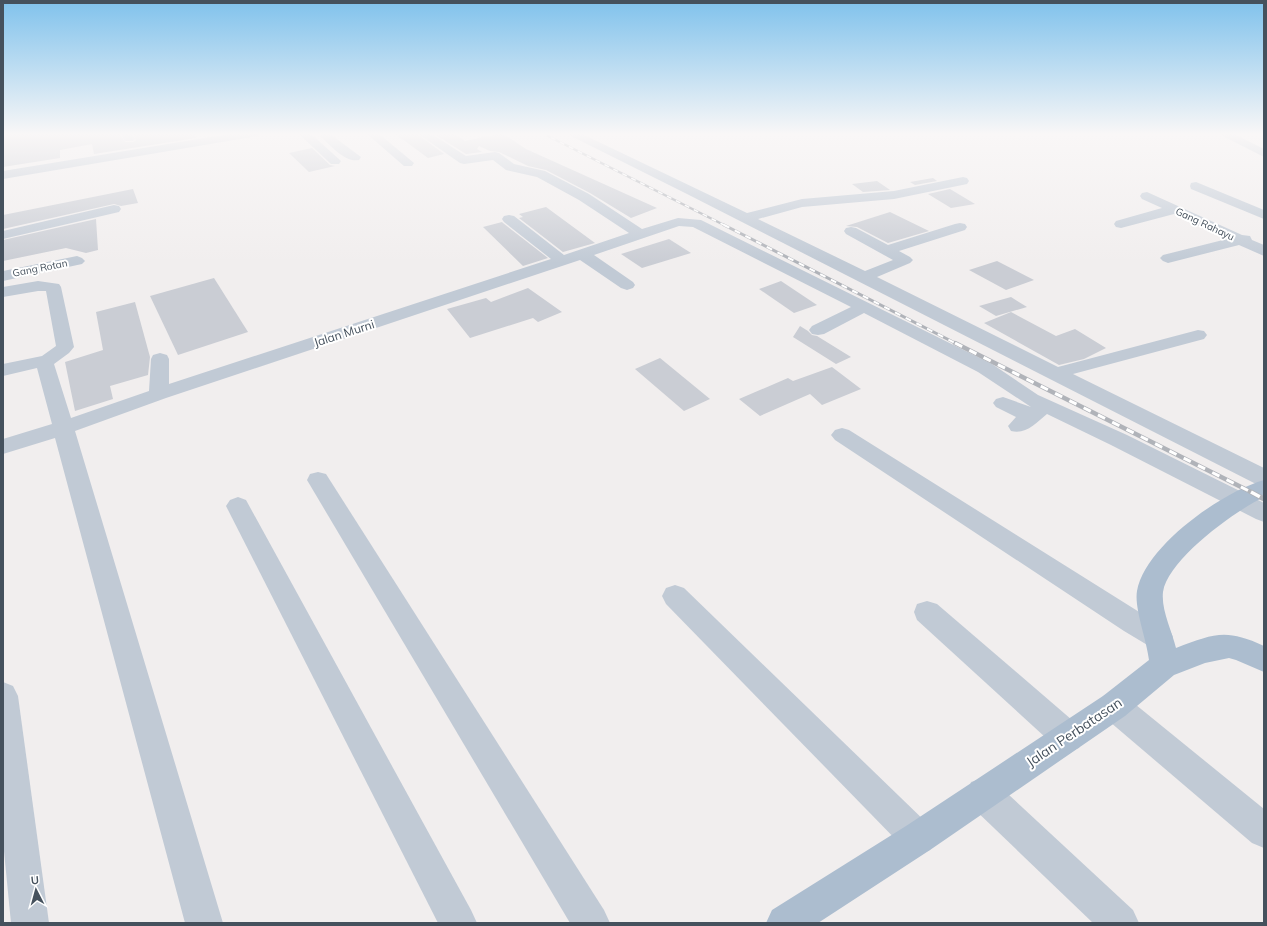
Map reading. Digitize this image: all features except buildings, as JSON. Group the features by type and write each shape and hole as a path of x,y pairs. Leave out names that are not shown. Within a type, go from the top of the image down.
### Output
{"main road":[{"path":"1164,666 1159,637 1152,612 1150,591 1155,578 1171,555 1213,516 1256,501"},
{"name":"Jalan Perbatasan","path":"785,923 918,838 1114,706 1164,666 1216,648 1230,646 1244,650 1264,660"}],"street":[{"path":"544,176 584,197 610,213 639,234"},
{"path":"661,176 1264,478"},
{"path":"744,218 802,203 888,196 963,181"},
{"path":"1196,186 1264,215"},
{"name":"Gang Rahayu","path":"1147,196 1264,251"},
{"path":"1121,224 1175,209"},
{"path":"3,235 114,210"},
{"path":"509,219 563,261"},
{"name":"Jalan Murni","path":"3,447 678,222 686,221 696,223 856,311"},
{"path":"887,250 960,226"},
{"path":"851,231 905,261 865,277"},
{"path":"1168,258 1240,240 1264,236"},
{"path":"582,254 627,285"},
{"name":"Gang Rotan","path":"3,276 77,261"},
{"path":"3,292 38,286 53,287 65,347 61,352 48,360 3,370"},
{"path":"818,330 856,311 984,368 998,376 1020,392 1034,414"},
{"path":"1056,373 1198,335"},
{"path":"159,394 160,359"},
{"path":"48,360 45,364 62,428 204,923"},
{"path":"1003,403 1119,440 1256,501"},
{"path":"842,435 1134,623 1159,637"},
{"path":"318,480 591,923"},
{"path":"238,506 458,923"},
{"path":"675,596 918,838"},
{"path":"927,612 1068,737"},
{"path":"3,696 30,923"},
{"path":"1114,706 1264,831"},
{"path":"983,794 1120,923"}],"railway":[{"path":"627,176 726,226"},
{"path":"724,225 957,344"},
{"path":"955,343 1253,493"},
{"path":"1251,492 1264,499"}]}
